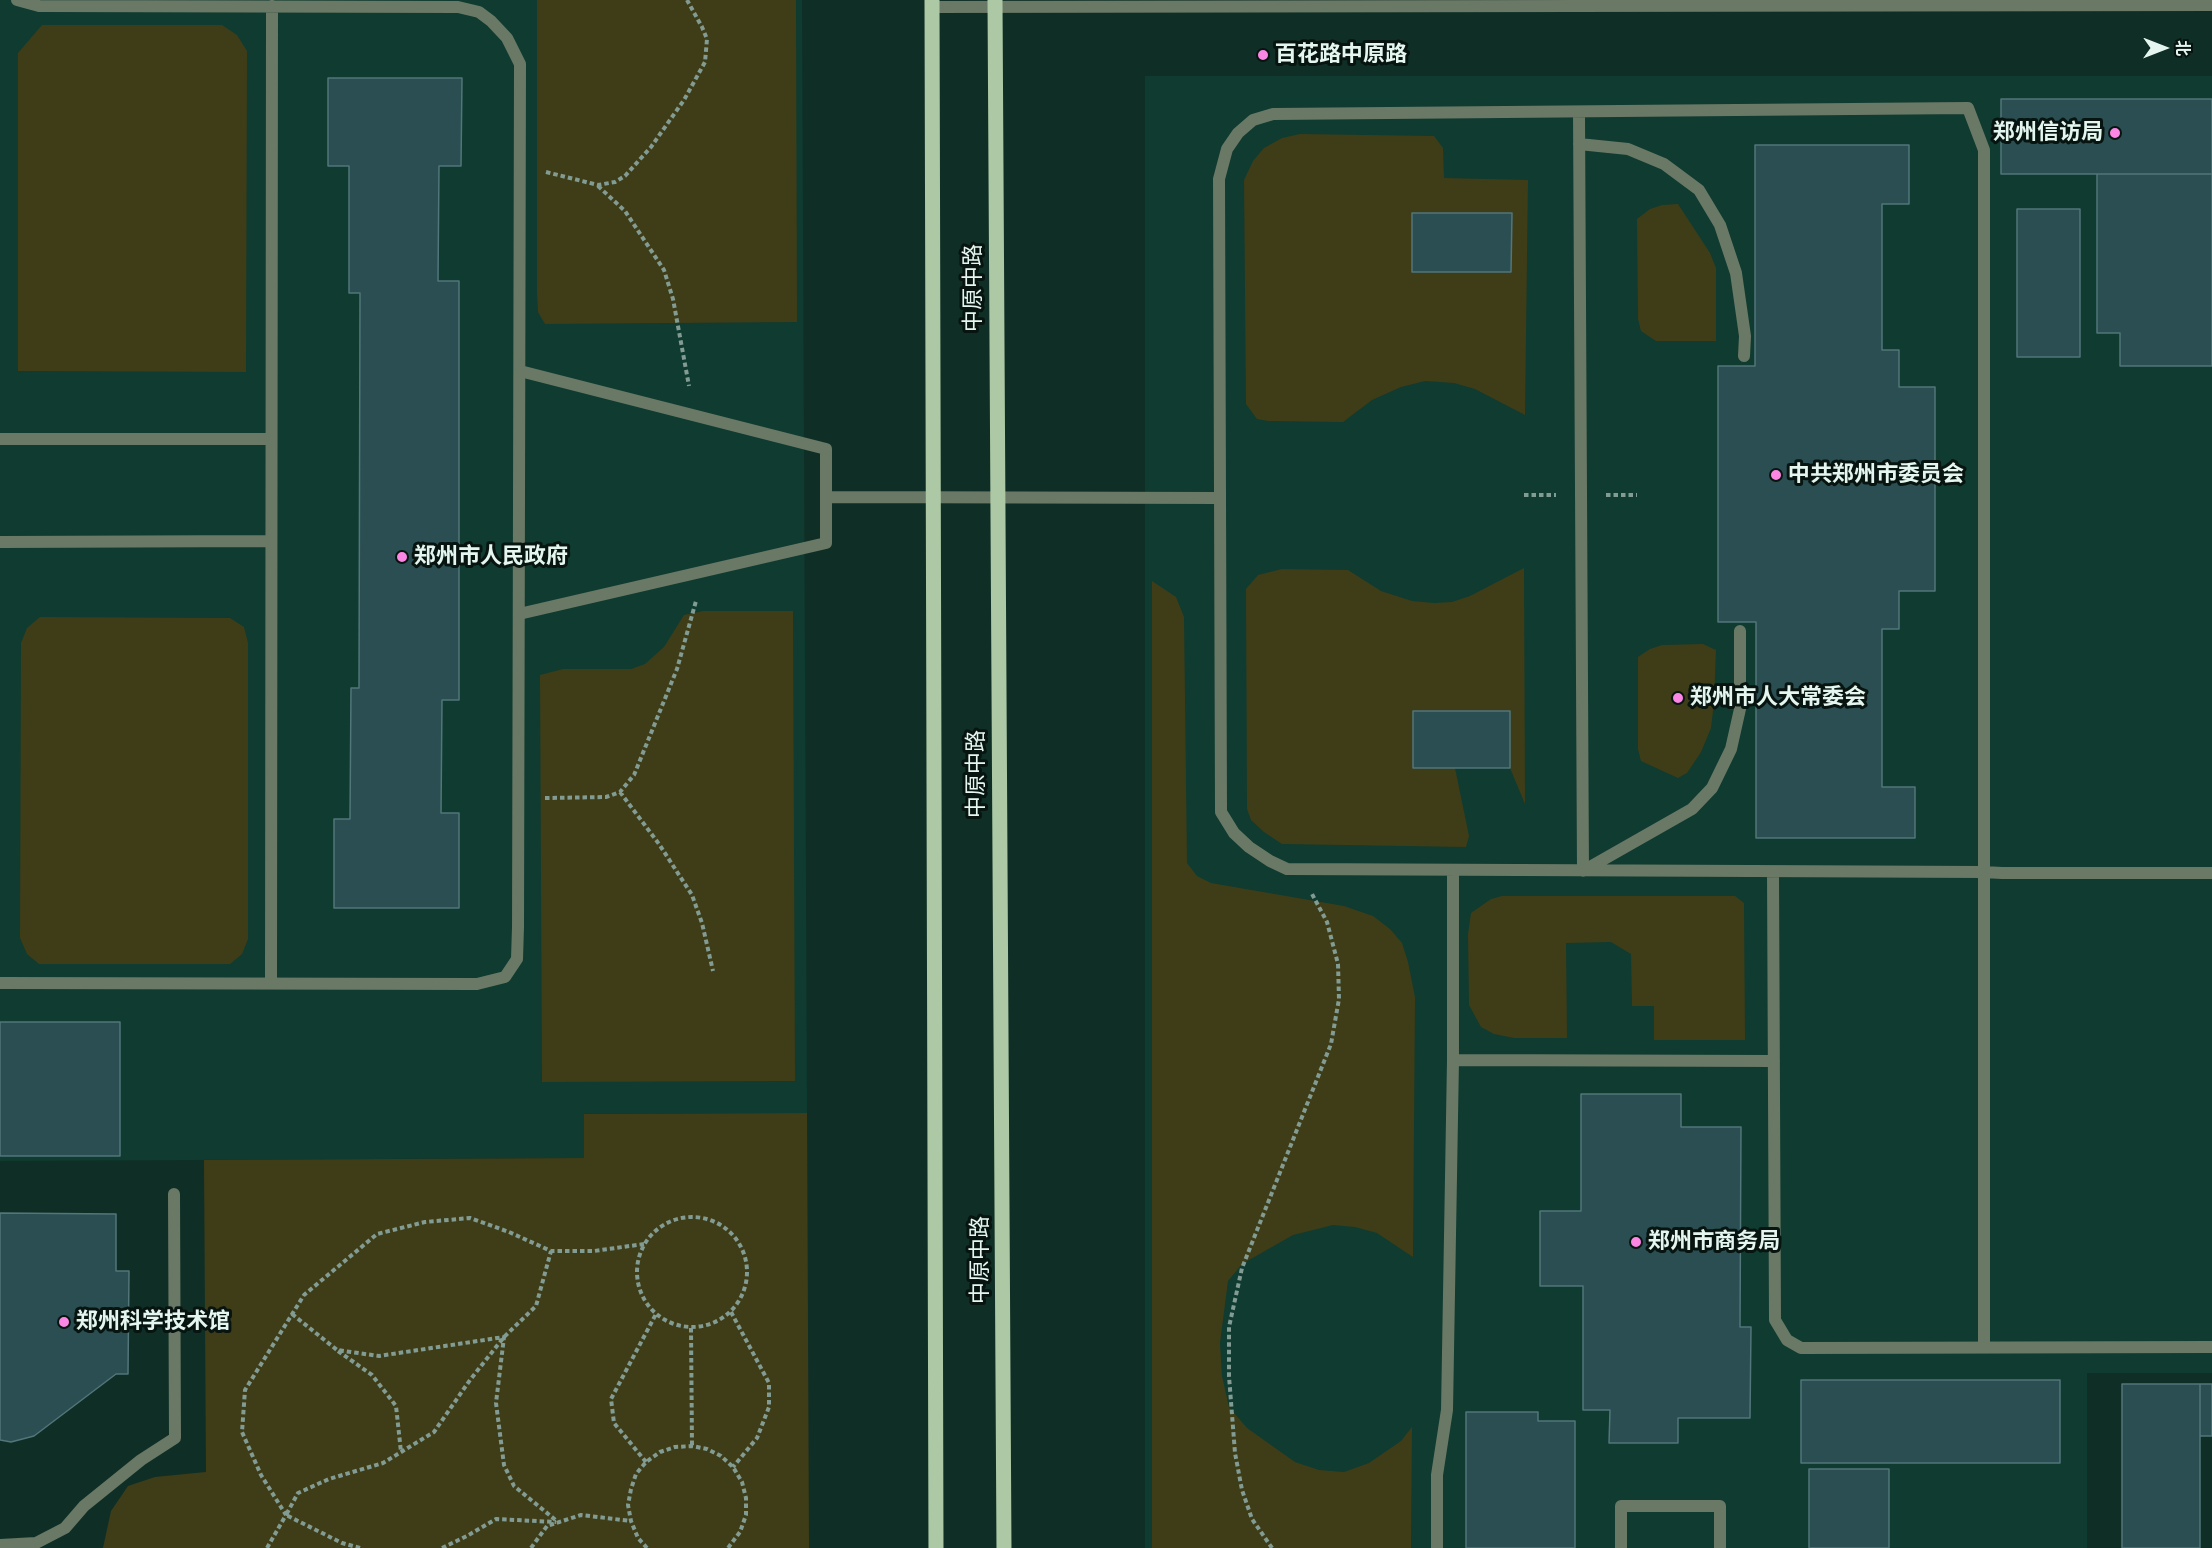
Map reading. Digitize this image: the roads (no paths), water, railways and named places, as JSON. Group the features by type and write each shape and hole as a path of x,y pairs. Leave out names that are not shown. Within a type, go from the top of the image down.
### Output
{"main road":[{"name":"中原中路","path":"932,4 936,1548"},
{"name":"中原中路","path":"996,4 1004,1548"}],"street":[{"path":"0,983 477,984 505,977 517,959 520,64 507,38 480,12 458,7 39,6 17,0"},
{"path":"932,4 2212,4"},
{"path":"271,983 272,6"},
{"path":"1984,1346 1984,872 1984,150 1968,108 1273,114 1253,120 1238,134 1227,149 1219,179 1221,812 1234,833 1249,847 1287,869 1773,872 1984,872 2212,873"},
{"path":"1579,112 1583,871"},
{"path":"1580,144 1628,149 1664,164 1699,190 1720,225 1736,273 1745,336 1744,356"},
{"path":"519,614 826,543 826,449 520,371"},
{"path":"0,440 272,439"},
{"path":"826,496 998,495 1220,498"},
{"path":"0,542 272,541"},
{"path":"1583,871 1692,809 1712,788 1731,749 1740,709 1740,631"},
{"path":"1437,1548 1437,1475 1447,1410 1453,1059 1453,870"},
{"path":"1773,872 1774,1320 1787,1340 1801,1348 2212,1347"},
{"path":"1453,1059 1774,1060"},
{"path":"0,1545 36,1543 65,1528 84,1506 141,1460 175,1438 174,1194"},
{"path":"1621,1548 1621,1506 1720,1506 1720,1548"}],"place":[{"name":"百花路中原路","path":"1263,55"},
{"name":"郑州信访局","path":"2115,133"},
{"name":"中共郑州市委员会","path":"1776,475"},
{"name":"郑州市人民政府","path":"402,557"},
{"name":"郑州市人大常委会","path":"1678,698"},
{"name":"郑州市商务局","path":"1636,1242"},
{"name":"郑州科学技术馆","path":"64,1322"}]}
